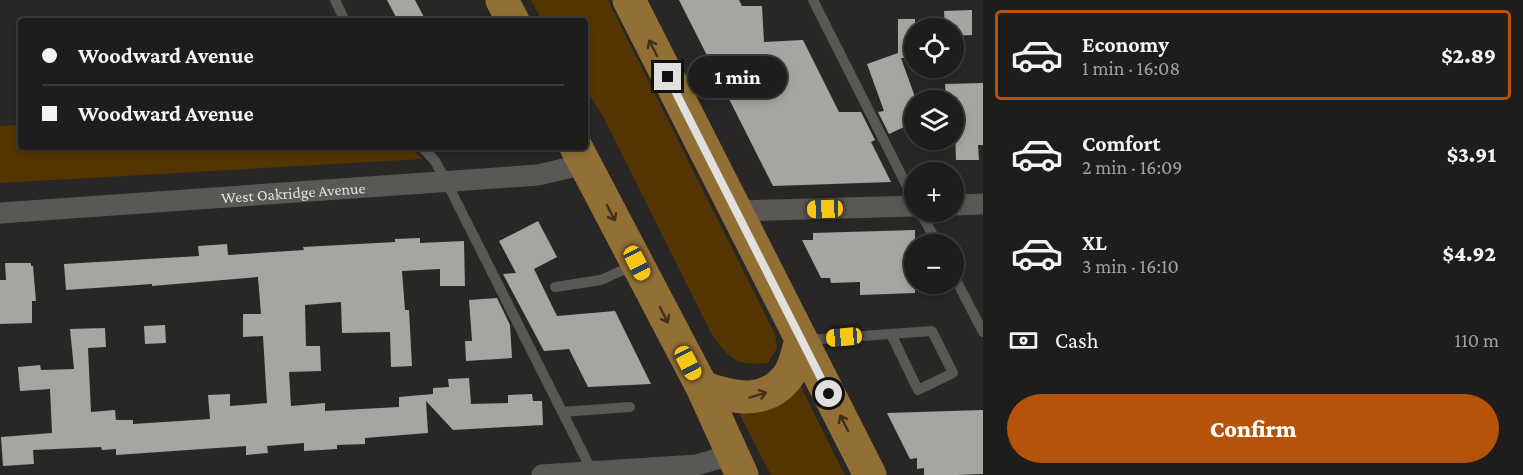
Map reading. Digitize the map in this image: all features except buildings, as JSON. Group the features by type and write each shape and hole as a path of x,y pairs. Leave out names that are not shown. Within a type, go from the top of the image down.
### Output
{"main road":[{"path":"502,0 511,18"},
{"path":"629,0 870,475"},
{"path":"580,155 702,387 736,465"},
{"path":"702,387 725,396 745,398 762,395 776,388 789,376 801,341"}],"street":[{"name":"West Oakridge Avenue","path":"0,213 538,175 580,155"},
{"path":"964,205 983,204"},
{"path":"736,211 904,206"},
{"path":"542,475 696,465 736,465"}],"lane":[{"path":"334,0 343,18"},
{"path":"813,0 904,180"},
{"path":"425,150 435,161 446,181 593,473"},
{"path":"555,287 601,280 637,263"},
{"path":"963,294 983,332"},
{"path":"801,341 891,334 932,331 954,373 918,390 891,334"},
{"path":"562,412 630,407"}],"shaded area":[{"path":"531,0 608,0 775,334 777,348 768,363 757,364 735,360 712,335 603,116 588,94 588,18 540,18"},
{"path":"18,125 18,150 420,150 414,151 422,159 0,183 0,126"},
{"path":"799,383 845,475 771,475 736,407"}],"route":[{"path":"668,77 829,394"}]}
